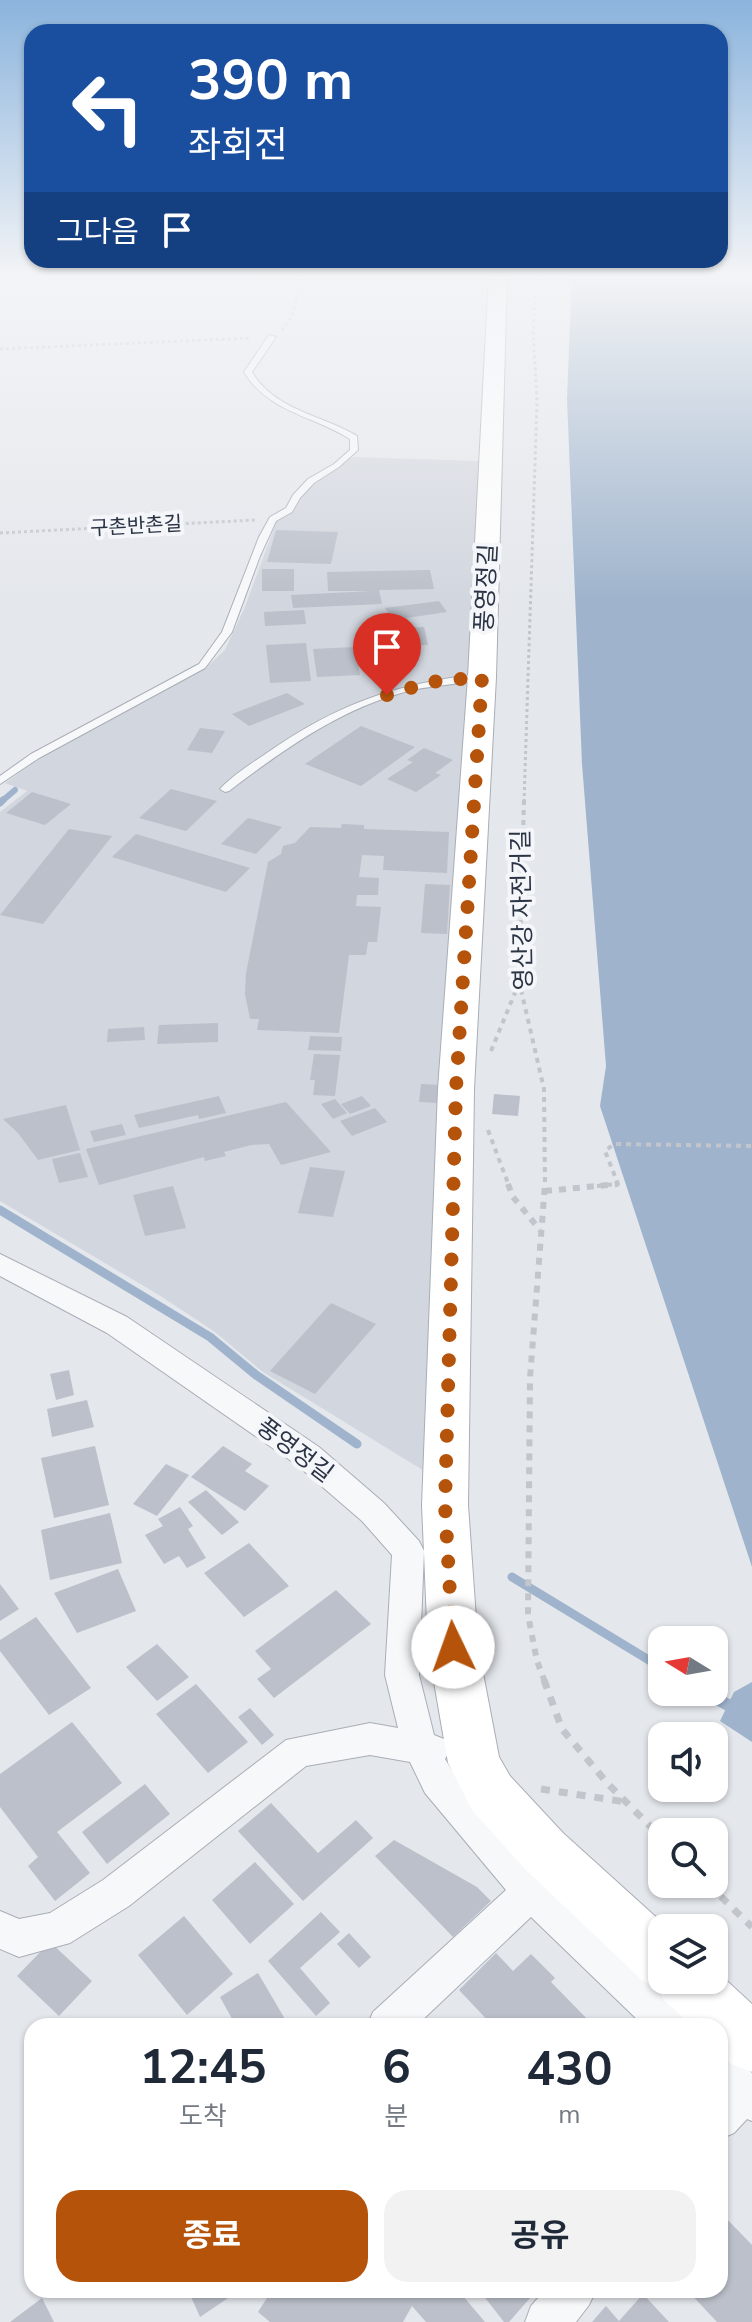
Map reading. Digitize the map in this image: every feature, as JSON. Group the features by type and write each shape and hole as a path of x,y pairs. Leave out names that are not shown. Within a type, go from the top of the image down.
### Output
{"street":[{"name":"풍영정길","path":"495,382 482,677 456,1089 445,1505 453,1647 479,1771 491,1793 544,1851 648,1947"},
{"name":"풍영정길","path":"7,1272 117,1325 308,1456 373,1512 408,1551 402,1675 420,1747 438,1781 531,1892 665,2018"},
{"path":"0,1930 19,1938 57,1930 116,1893 298,1751 370,1739 420,1747 479,1771"},
{"path":"396,2018 531,1892"},
{"path":"691,1994 703,2018"},
{"path":"547,2322 567,2298"}],"lane":[{"path":"0,781 35,756 202,666 219,649 226,635 273,519 289,510 297,490 354,450 354,438 278,401 255,382"},
{"path":"225,789 284,743 344,710 431,682 482,677"}],"path":[{"name":"영산강 자전거길","path":"536,382 521,806 519,981 544,1089 545,1191 530,1378 528,1615 537,1661 562,1729 648,1824"},
{"name":"구촌반촌길","path":"0,533 273,519"},
{"path":"487,1060 519,981"},
{"path":"486,1123 513,1197 541,1230"},
{"path":"545,1191 618,1184 605,1151 614,1144 752,1146"},
{"path":"479,1771 627,1803"},
{"path":"722,1898 752,1927"}],"shaded area":[{"path":"353,457 480,461 426,1472 263,1372 215,1332 159,1295 0,1201 0,812 27,791 5,783 40,758 207,667 225,650 245,607 277,520 294,511 302,491 311,483"}],"water":[{"path":"568,382 752,382 752,1567 600,1106 606,1066 582,764"},
{"path":"752,1682 752,1742 728,1726 728,1722 720,1721 734,1692"}],"building":[{"path":"276,530 338,532 331,564 267,562"},
{"path":"262,569 294,569 294,591 262,591"},
{"path":"430,570 434,589 379,590 382,604 293,608 291,595 373,591 328,591 327,572"},
{"path":"439,601 447,612 393,620 385,608"},
{"path":"304,610 306,624 265,626 264,612"},
{"path":"424,627 428,645 396,646 392,629"},
{"path":"306,643 311,681 270,683 266,645"},
{"path":"355,647 360,675 317,677 313,649"},
{"path":"287,693 305,704 249,726 232,714"},
{"path":"361,726 415,747 361,786 305,764"},
{"path":"200,728 225,731 212,753 187,750"},
{"path":"424,748 453,760 435,773 441,775 416,792 387,779 413,762 407,760"},
{"path":"171,789 217,801 186,831 139,818"},
{"path":"32,792 71,804 45,825 6,813"},
{"path":"248,818 282,827 256,854 221,844"},
{"path":"342,824 364,825 364,829 449,832 447,873 383,870 384,856 362,855 359,877 379,878 378,895 357,895 356,906 381,907 377,942 368,942 366,955 349,955 339,1033 257,1030 259,1019 250,1019 245,994 246,973 268,862 281,854 283,846 295,843 310,827 341,828"},
{"path":"69,829 112,836 43,924 0,915"},
{"path":"136,834 250,868 226,892 112,857"},
{"path":"425,884 450,885 447,934 421,933"},
{"path":"218,1023 218,1042 157,1044 159,1025"},
{"path":"144,1027 145,1040 107,1042 108,1029"},
{"path":"310,1036 342,1037 341,1051 308,1050"},
{"path":"314,1054 340,1055 335,1096 313,1095 315,1080 310,1080"},
{"path":"421,1084 441,1085 440,1103 419,1102"},
{"path":"494,1094 520,1096 518,1116 492,1114"},
{"path":"219,1096 226,1113 199,1119 198,1115 139,1128 134,1115"},
{"path":"362,1096 371,1106 350,1114 341,1104"},
{"path":"335,1099 347,1113 333,1119 321,1104"},
{"path":"286,1102 331,1152 281,1165 269,1144 251,1145 224,1152 226,1156 205,1161 204,1157 99,1185 86,1149"},
{"path":"66,1105 80,1150 38,1160 3,1119"},
{"path":"375,1108 387,1122 352,1136 340,1121"},
{"path":"122,1124 126,1135 94,1142 90,1131"},
{"path":"80,1153 88,1177 59,1183 52,1159"},
{"path":"310,1167 345,1171 333,1217 298,1213"},
{"path":"173,1186 186,1228 145,1236 133,1195"},
{"path":"331,1303 376,1324 315,1394 270,1371"},
{"path":"69,1370 74,1395 56,1400 50,1374"},
{"path":"87,1400 94,1427 52,1437 47,1409"},
{"path":"95,1446 109,1505 54,1518 41,1458"},
{"path":"223,1446 252,1464 245,1471 269,1486 245,1511 191,1477"},
{"path":"166,1464 189,1475 157,1516 133,1504"},
{"path":"206,1490 239,1522 222,1535 188,1502"},
{"path":"180,1507 193,1526 188,1529 206,1558 187,1568 179,1556 164,1564 145,1535 163,1526 158,1519"},
{"path":"110,1513 122,1563 50,1580 41,1530"},
{"path":"249,1543 289,1586 244,1617 204,1573"},
{"path":"118,1569 136,1611 77,1633 54,1593"},
{"path":"0,1584 19,1609 0,1621"},
{"path":"336,1590 371,1624 274,1698 257,1679 271,1669 255,1651"},
{"path":"36,1617 91,1688 49,1715 0,1651 0,1640"},
{"path":"157,1644 189,1677 157,1701 126,1667"},
{"path":"196,1684 248,1742 208,1773 156,1714"},
{"path":"250,1708 274,1735 262,1745 238,1717"},
{"path":"72,1722 122,1783 57,1832 90,1873 55,1901 28,1866 38,1857 0,1807 0,1774"},
{"path":"145,1784 170,1814 107,1864 82,1832"},
{"path":"271,1803 318,1853 356,1820 373,1838 303,1901 238,1831"},
{"path":"394,1840 477,1887 491,1901 453,1937 375,1856"},
{"path":"255,1862 294,1904 250,1944 212,1900"},
{"path":"321,1912 340,1932 300,1968 330,2003 316,2016 268,1961"},
{"path":"184,1916 233,1974 187,2015 138,1955"},
{"path":"349,1933 371,1957 359,1968 337,1944"},
{"path":"50,1942 92,1981 59,2016 17,1976"},
{"path":"496,1953 513,1971 531,1954 555,1978 551,1982 586,2018 485,2018 459,1990"},
{"path":"258,1973 284,2018 232,2018 220,1997"},
{"path":"728,2220 752,2245 752,2322 717,2322 694,2298 728,2298"},
{"path":"42,2298 54,2322 10,2322"},
{"path":"192,2298 228,2298 200,2317"},
{"path":"267,2298 465,2298 485,2322 426,2322 412,2306 403,2322 270,2322 258,2312"},
{"path":"485,2298 530,2298 509,2322 504,2322"},
{"path":"639,2298 647,2298 669,2322 592,2322 606,2306 619,2321"}],"waterway":[{"path":"1,802 15,790"},
{"path":"0,1210 210,1337 256,1375 357,1444"},
{"path":"512,1577 648,1660"},
{"path":"728,1705 752,1712"}],"route":[{"path":"387,695 431,682 482,677 456,1089 445,1505 453,1647"}]}
